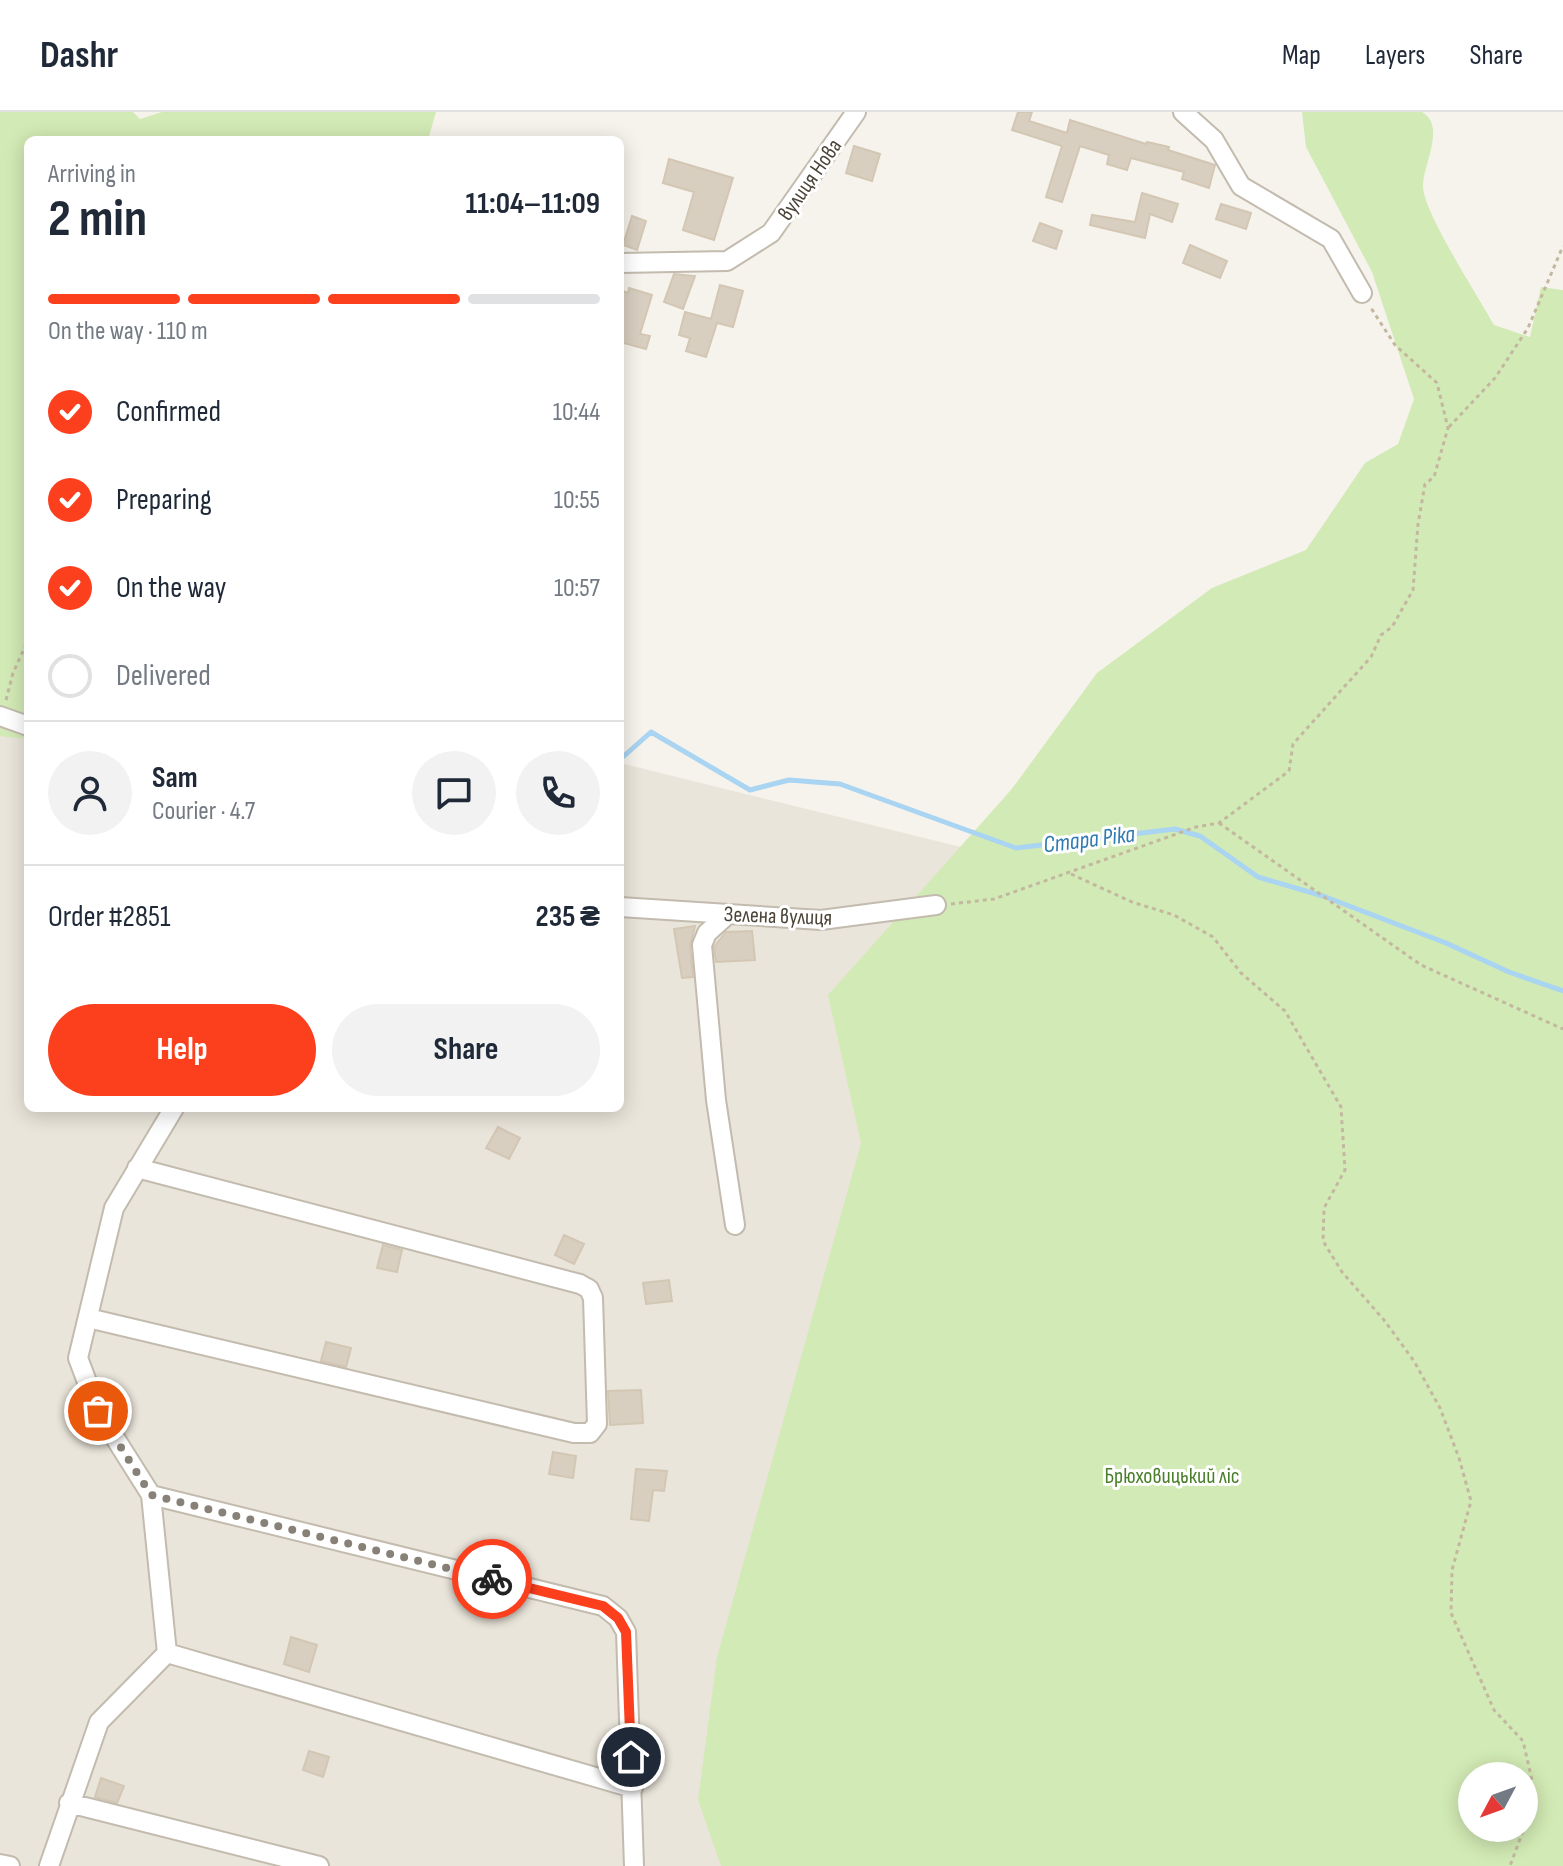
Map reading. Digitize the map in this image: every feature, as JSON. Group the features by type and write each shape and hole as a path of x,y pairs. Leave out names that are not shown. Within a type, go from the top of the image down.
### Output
{"street":[{"name":"вулиця Нова","path":"624,263 727,261 771,233 856,112"},
{"path":"1183,112 1214,140 1241,186 1331,239 1362,293"},
{"path":"1,716 24,725"},
{"name":"Зелена вулиця","path":"624,907 821,920 936,905"},
{"path":"727,915 707,933 702,945 716,1100 735,1225"},
{"path":"167,1653 151,1495 98,1411 78,1358 114,1208 172,1112"},
{"path":"88,1318 574,1433 590,1433 597,1424 593,1298 589,1289 580,1284 137,1168"},
{"path":"151,1495 603,1606 618,1618 626,1632 634,1866"},
{"path":"167,1653 633,1788"},
{"path":"49,1866 99,1722 167,1653"},
{"path":"69,1803 319,1866"},
{"path":"0,1864 10,1866"}],"path":[{"path":"936,905 994,899 1196,827 1219,823 1289,771 1293,744 1371,657 1381,635 1392,627 1413,590 1418,524 1425,484 1434,477 1448,428 1495,378 1528,328 1563,246"},
{"path":"1362,293 1395,345 1437,383 1448,428"},
{"path":"1,716 13,673 24,649"},
{"path":"1219,823 1421,965 1563,1029"},
{"path":"1071,874 1132,902 1174,915 1213,937 1241,973 1285,1011 1341,1107 1345,1170 1324,1208 1323,1241 1342,1272 1384,1320 1414,1361 1440,1408 1459,1458 1471,1501 1452,1570 1451,1613 1494,1710 1523,1741 1532,1780 1524,1828 1510,1866"}],"shaded area":[{"path":"0,610 24,616 24,1112 624,1112 624,764 1071,874 747,1866 0,1866"}],"green space":[{"path":"0,112 133,112 140,119 162,112 436,112 429,136 24,136 24,739 0,736"},
{"name":"Брюховицький ліс","path":"1302,112 1422,112 1429,118 1433,136 1423,187 1426,199 1442,235 1494,325 1530,337 1541,287 1563,290 1563,1866 721,1866 698,1800 717,1657 861,1143 828,995 1011,790 1097,673 1212,588 1306,550 1365,463 1398,444 1414,399 1372,272 1306,147"}],"building":[{"path":"1018,112 1032,112 1029,121 1067,133 1070,120 1146,144 1169,147 1168,150 1215,165 1209,188 1182,179 1184,172 1131,158 1127,170 1107,164 1109,155 1080,146 1062,202 1046,197 1062,146 1012,130"},
{"path":"854,146 880,154 872,181 846,173"},
{"path":"669,159 733,178 714,240 683,230 694,192 663,183"},
{"path":"1142,193 1178,204 1172,222 1150,214 1145,238 1090,225 1092,215 1135,222"},
{"path":"1221,204 1251,213 1246,229 1216,219"},
{"path":"632,216 646,221 637,250 624,245"},
{"path":"1040,223 1062,231 1056,249 1033,241"},
{"path":"1190,245 1227,261 1220,278 1183,263"},
{"path":"674,274 695,276 683,309 664,302"},
{"path":"720,285 743,291 733,327 717,323 706,357 686,351 690,338 679,335 685,312 711,319"},
{"path":"629,288 652,295 640,334 650,336 646,349 624,343 624,292 628,293"},
{"path":"695,926 690,946 693,977 682,978 674,929"},
{"path":"752,931 755,960 716,962 714,947 726,932"},
{"path":"498,1127 520,1138 509,1159 486,1148"},
{"path":"564,1235 584,1244 574,1264 555,1255"},
{"path":"383,1245 402,1250 397,1272 377,1268"},
{"path":"669,1280 672,1301 646,1304 643,1283"},
{"path":"326,1342 351,1348 346,1367 321,1361"},
{"path":"641,1390 643,1423 610,1425 608,1391"},
{"path":"553,1452 576,1456 573,1478 549,1474"},
{"path":"636,1469 667,1471 664,1491 653,1490 649,1521 631,1519"},
{"path":"291,1637 317,1645 309,1672 284,1664"},
{"path":"309,1751 329,1757 323,1777 303,1770"},
{"path":"101,1778 124,1786 117,1803 95,1797"}],"waterway":[{"name":"Стара Ріка","path":"624,756 651,732 750,790 789,780 840,784 1016,848 1175,829 1200,836 1258,877 1323,896 1563,991"}],"way so far":[{"path":"98,1411 151,1495 492,1579"}],"route":[{"path":"492,1579 603,1606 618,1618 626,1632 631,1757"}]}
